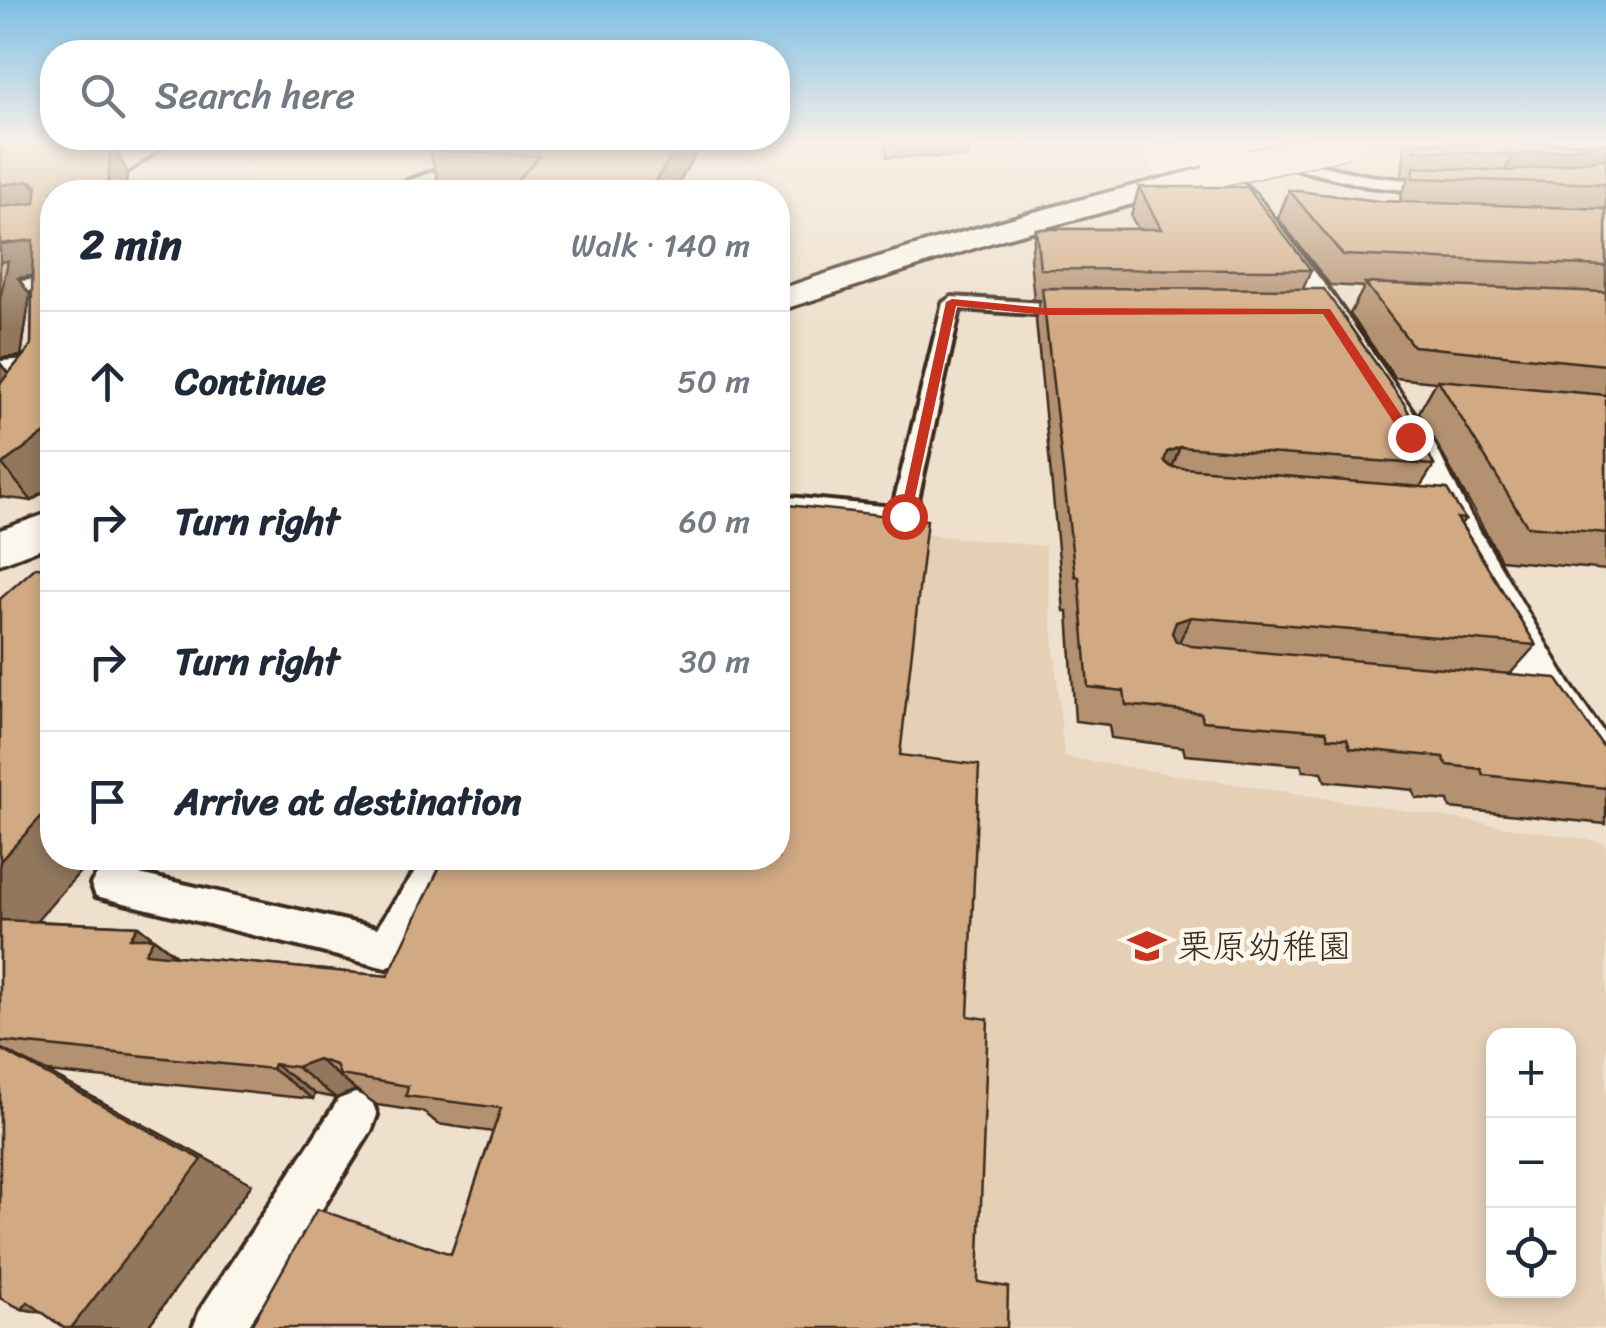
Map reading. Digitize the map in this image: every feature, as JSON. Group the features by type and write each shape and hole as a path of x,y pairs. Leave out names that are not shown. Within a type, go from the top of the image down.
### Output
{"main road":[{"path":"790,297 954,242 1082,205"},
{"path":"1242,205 1327,305 1410,437 1436,513 1529,697 1606,785"},
{"path":"25,397 40,372"},
{"path":"1382,393 1438,398"},
{"path":"0,548 40,532"}],"lane":[{"path":"0,289 40,285"},
{"path":"790,505 904,516 952,302 1046,312 1106,312"},
{"path":"0,366 40,364"},
{"path":"120,870 108,884 386,949 436,870"},
{"path":"218,1328 354,1115"}],"shaded area":[{"name":"栗原幼稚園","path":"790,522 1045,546 1064,757 1603,842 1606,1328 587,1328 773,870 790,870"}],"building":[{"path":"40,205 40,437 2,464 0,384 31,346 33,240 0,244 0,207"},
{"path":"1148,205 1261,205 1311,270 1040,269 1036,229 1161,229"},
{"path":"1301,205 1606,209 1606,266 1343,255"},
{"path":"8,261 0,300 0,262"},
{"path":"1365,283 1606,292 1606,365 1413,346"},
{"path":"1042,288 1324,289 1405,405 1434,465 1180,447 1167,452 1164,461 1171,467 1447,489 1465,519 1457,518 1536,645 1191,617 1176,622 1172,633 1176,641 1191,646 1556,678 1606,751 1606,788 1483,775 1481,769 1447,765 1443,757 1350,748 1347,739 1328,738 1326,731 1203,721 1201,713 1126,705 1124,691 1088,687 1079,577 1075,576"},
{"path":"1438,380 1606,395 1606,533 1527,526"},
{"path":"790,505 927,520 900,755 979,765 968,1016 988,1019 978,1282 1008,1287 1007,1328 250,1328 317,1209 451,1254 501,1108 406,1096 408,1086 340,1075 336,1065 318,1059 296,1067 274,1064 272,1069 0,1041 0,920 138,926 130,938 154,938 145,953 388,976 438,870 790,870"},
{"path":"40,567 40,818 0,861 0,599"},
{"path":"0,1049 202,1160 71,1328 64,1328 28,1302 22,1309 0,1298"}],"place":[{"name":"栗原幼稚園","path":"1147,946"}],"route":[{"path":"904,516 952,302 1046,312 1326,311 1410,437"}]}
